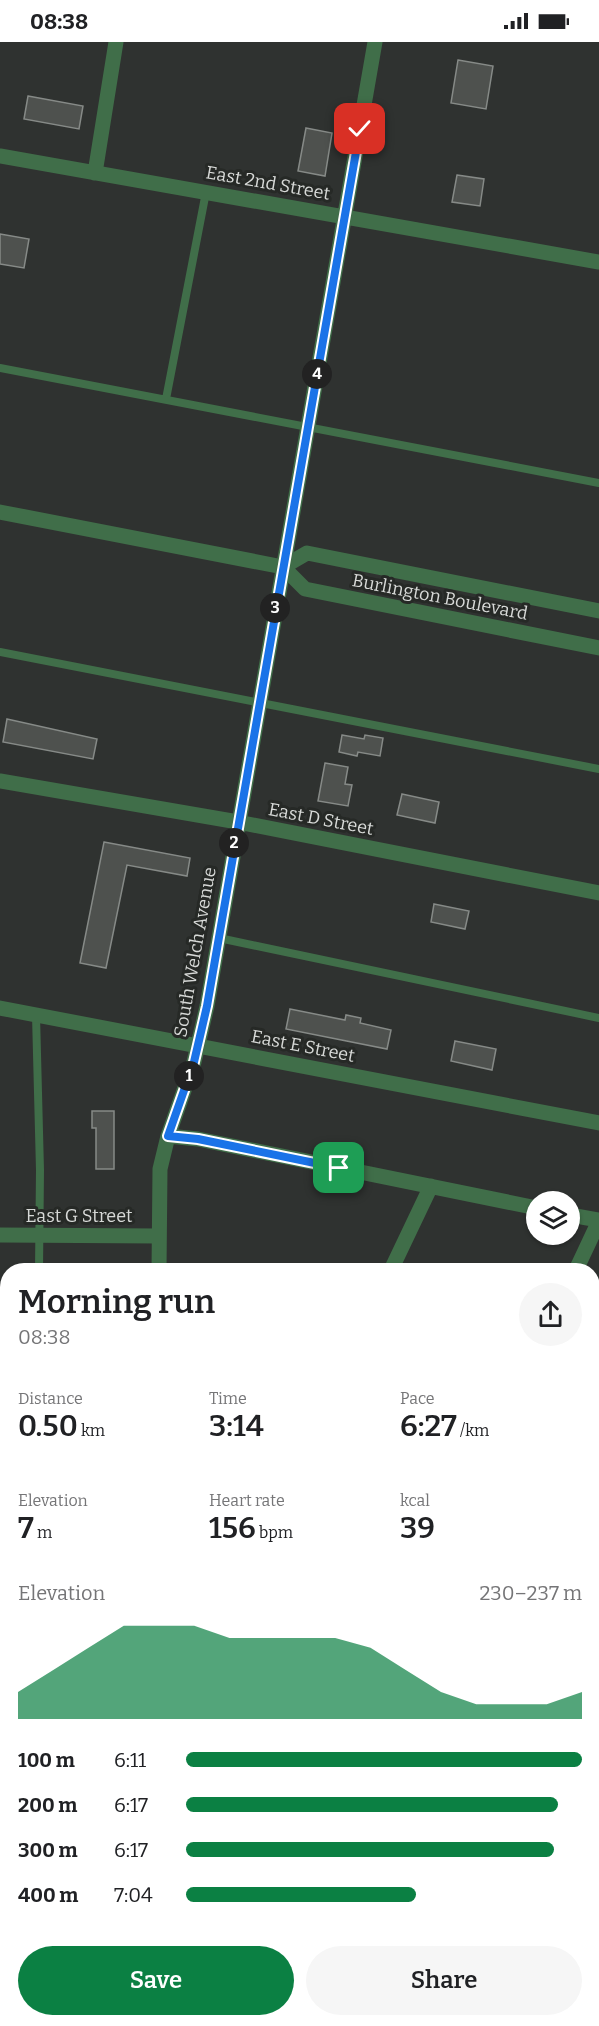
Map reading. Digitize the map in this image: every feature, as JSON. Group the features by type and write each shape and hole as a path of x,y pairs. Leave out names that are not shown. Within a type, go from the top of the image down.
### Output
{"street":[{"path":"95,172 116,42"},
{"name":"South Welch Avenue","path":"159,1263 160,1169 168,1136 194,1062 207,1006 375,42"},
{"name":"East 2nd Street","path":"0,156 599,262"},
{"path":"0,512 283,567"},
{"name":"Burlington Boulevard","path":"599,611 307,554 283,567 305,590 599,648"},
{"name":"East D Street","path":"0,781 238,822 599,893"},
{"name":"East E Street","path":"0,1008 599,1124"},
{"path":"168,1136 198,1139 526,1206"},
{"path":"395,1263 431,1186"},
{"path":"579,1263 599,1221 580,1217"},
{"name":"East G Street","path":"0,1235 158,1236"}],"lane":[{"path":"166,399 206,192"},
{"path":"0,368 599,483"},
{"path":"0,652 599,769"},
{"path":"219,938 599,1018"},
{"path":"36,1015 40,1170 39,1263"}],"building":[{"path":"458,60 493,66 486,109 451,103"},
{"path":"28,96 83,106 79,129 24,119"},
{"path":"306,128 332,133 325,176 298,171"},
{"path":"457,175 484,179 480,206 452,202"},
{"path":"0,234 29,239 24,268 0,264"},
{"path":"7,719 97,739 93,759 3,742"},
{"path":"342,735 364,739 365,735 383,738 380,756 358,752 357,756 339,752"},
{"path":"325,763 348,767 345,784 352,785 348,806 318,801"},
{"path":"402,794 439,802 435,823 397,815"},
{"path":"104,842 190,858 187,876 127,865 106,968 80,963"},
{"path":"434,904 469,911 465,929 431,922"},
{"path":"290,1009 345,1020 346,1015 361,1018 360,1023 391,1030 387,1049 286,1029"},
{"path":"455,1041 496,1049 492,1070 451,1061"},
{"path":"92,1111 114,1111 114,1169 96,1169 96,1128 92,1128"}],"route":[{"path":"339,1168 198,1139 168,1136 194,1062 207,1006 360,129"}]}
